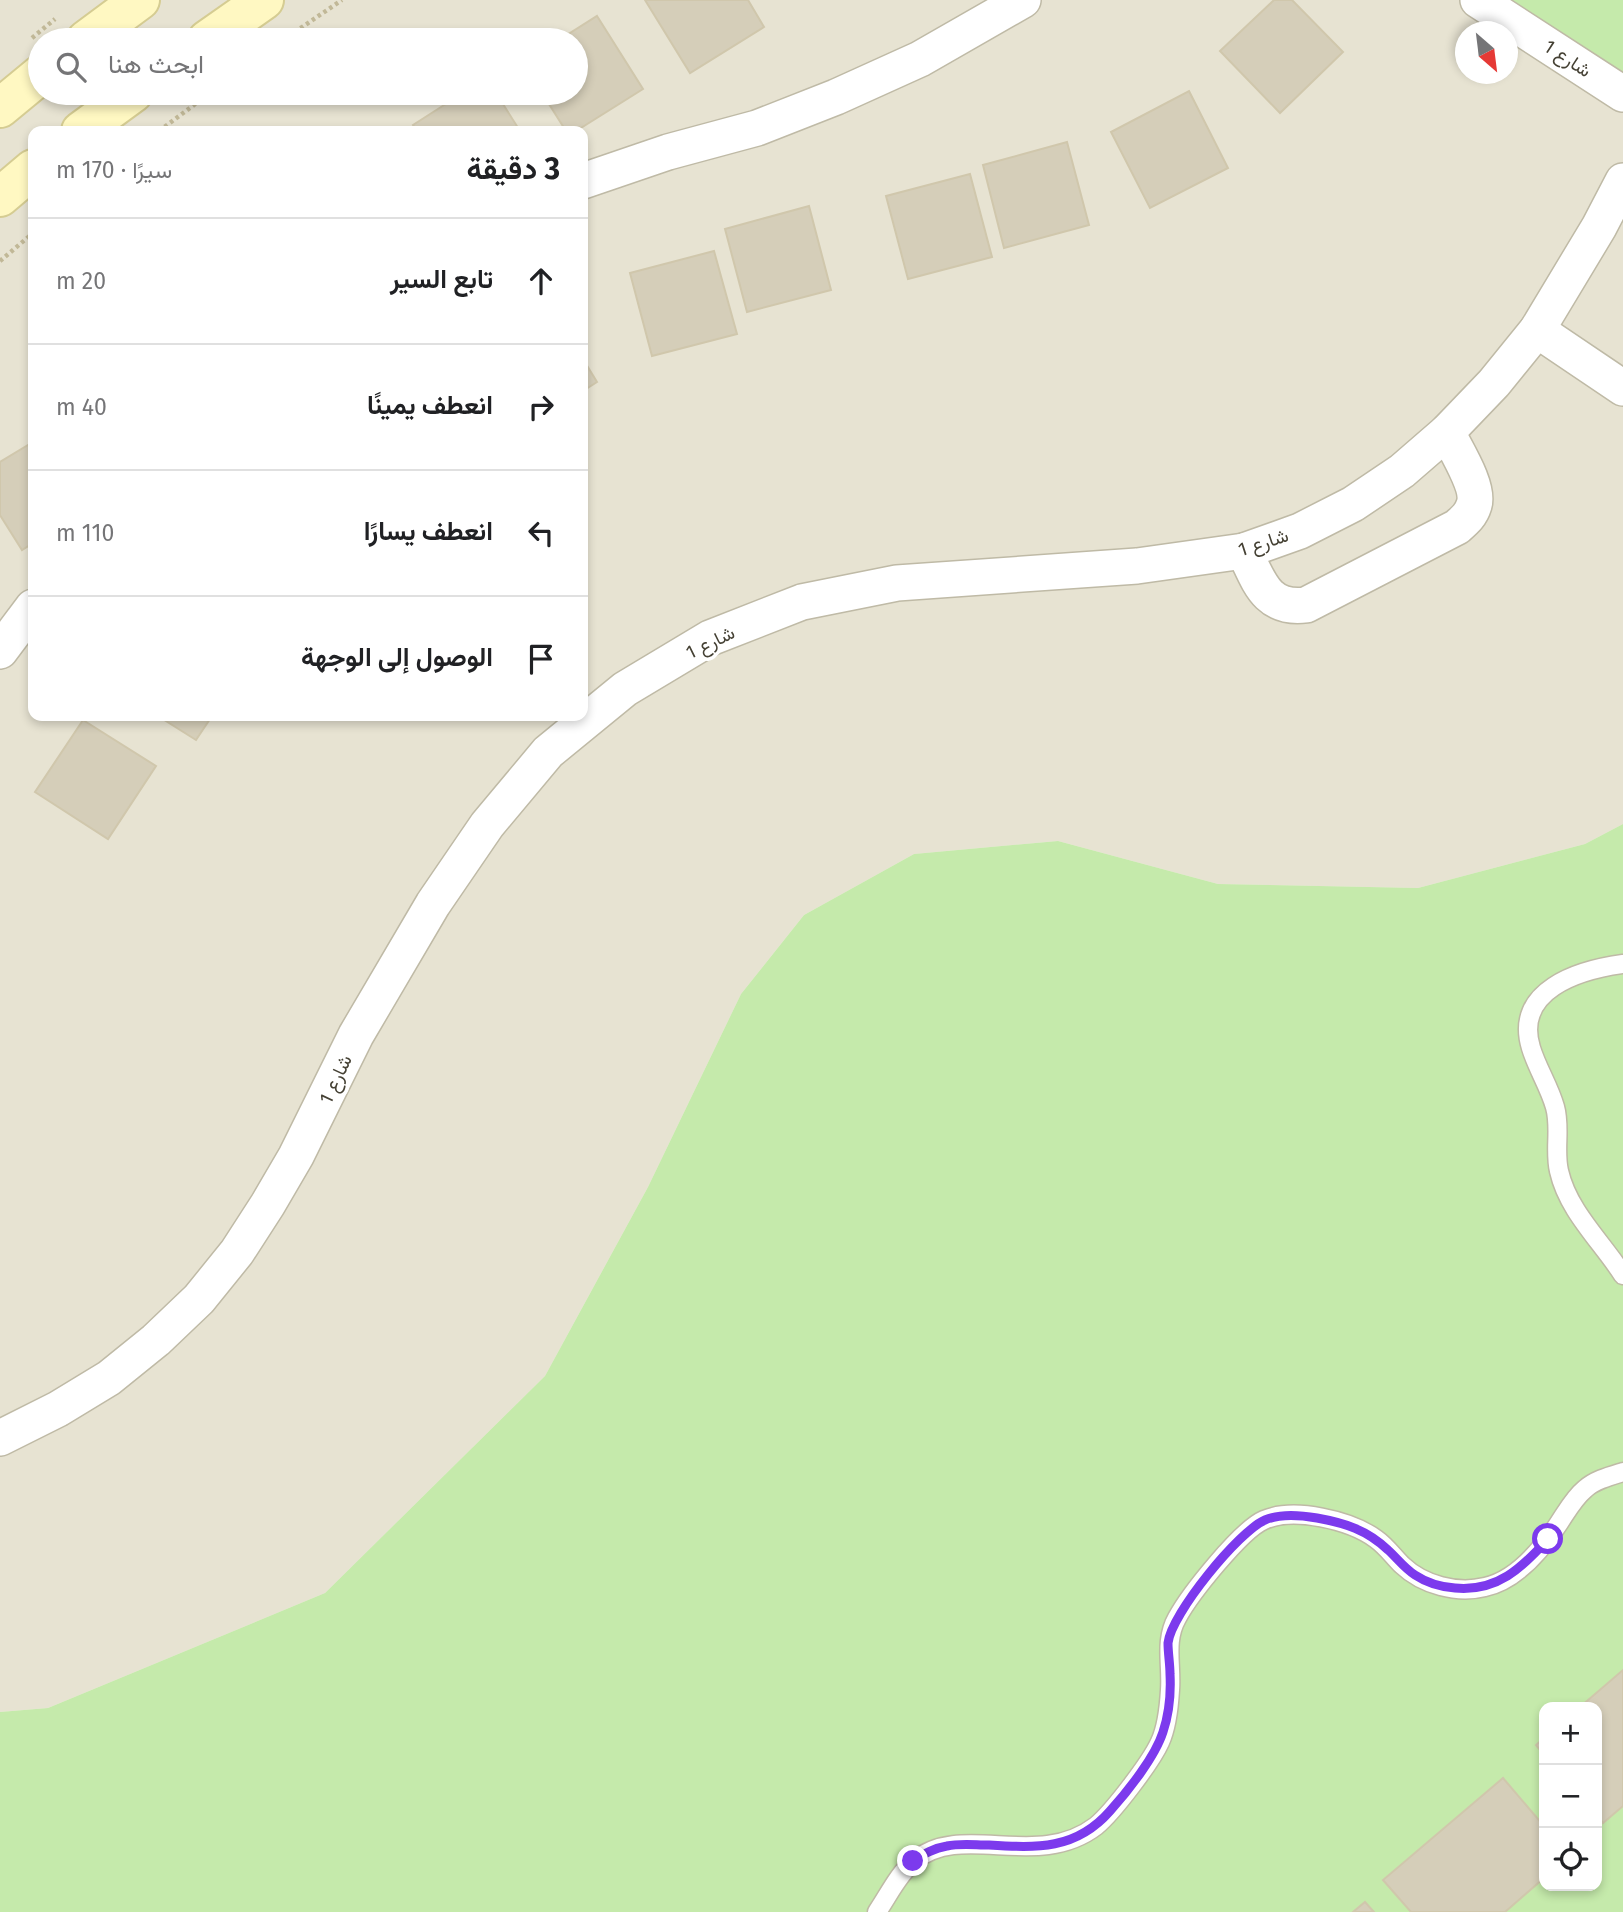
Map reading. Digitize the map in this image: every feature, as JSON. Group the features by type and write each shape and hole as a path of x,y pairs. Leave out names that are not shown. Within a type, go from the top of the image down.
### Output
{"main road":[{"path":"72,28 140,0"},
{"path":"223,28 264,0"},
{"path":"0,108 28,67"},
{"path":"87,126 116,105"},
{"path":"0,197 28,173"}],"street":[{"path":"588,179 668,152 757,128 836,97 920,59 1023,0"},
{"name":"شارع 1","path":"1478,0 1623,94"},
{"name":"شارع 1","path":"588,719 625,689 710,638 802,602 897,583 1137,566 1244,551 1300,531 1353,504 1402,471 1447,432 1494,383 1537,330 1599,227 1623,181"},
{"path":"1537,330 1623,388"},
{"path":"1244,551 1270,597 1293,607 1306,605 1457,527 1469,517 1476,502 1474,488 1447,432"},
{"path":"0,651 28,614"},
{"name":"شارع 1","path":"0,1438 58,1409 109,1378 156,1340 199,1298 237,1252 296,1156 356,1035 433,904 487,825 548,752 586,721"}],"lane":[{"path":"1623,964 1582,972 1547,991 1533,1006 1527,1025 1530,1046 1558,1115 1558,1168 1563,1186 1574,1207 1623,1275"},
{"path":"877,1912 913,1861 930,1851 948,1845 967,1844 1042,1847 1081,1836 1098,1824 1112,1809 1160,1742 1170,1691 1168,1642 1177,1616 1250,1528 1265,1520 1299,1515 1342,1522 1376,1539 1415,1576 1431,1583 1467,1590 1503,1581 1534,1555 1572,1502 1586,1488 1602,1478 1623,1472"}],"path":[{"path":"301,28 342,0"},
{"path":"166,126 194,105"},
{"path":"0,261 28,237"}],"shaded area":[{"path":"0,0 1623,0 1623,824 1585,844 1418,888 1218,884 1058,841 914,854 804,915 741,994 648,1187 545,1376 325,1593 48,1708 0,1712"}],"green space":[{"path":"1492,0 1623,0 1623,83"},
{"path":"1623,824 1623,1912 0,1912 0,1712 48,1708 325,1593 545,1376 648,1187 741,994 804,915 914,854 1058,841 1218,884 1418,888 1585,844"}],"building":[{"path":"645,0 748,0 764,27 690,73"},
{"path":"1274,0 1292,0 1343,52 1280,113 1220,51"},
{"path":"597,16 643,89 584,126 563,126 550,105 588,105 588,28 578,28"},
{"path":"1189,91 1228,168 1150,208 1111,132"},
{"path":"444,105 504,105 517,126 414,126"},
{"path":"1067,142 1089,225 1004,248 983,165"},
{"path":"970,174 992,257 908,279 886,196"},
{"path":"809,206 831,290 747,312 725,229"},
{"path":"714,251 737,334 652,356 630,273"},
{"path":"588,367 597,382 588,388"},
{"path":"28,445 28,546 22,550 0,515 0,462"},
{"path":"82,721 156,766 108,839 35,792"},
{"path":"166,721 209,721 196,740"},
{"path":"1623,1670 1623,1806 1603,1823 1602,1702 1586,1702"},
{"path":"1503,1778 1539,1820 1539,1882 1505,1912 1411,1912 1383,1880"},
{"path":"1365,1902 1374,1912 1353,1912"}],"route":[{"path":"913,1861 948,1845 1042,1847 1062,1843 1081,1836 1098,1824 1112,1809 1160,1742 1170,1691 1168,1642 1177,1616 1250,1528 1265,1520 1299,1515 1342,1522 1376,1539 1415,1576 1447,1588 1467,1590 1503,1581 1518,1570 1548,1539"}]}
